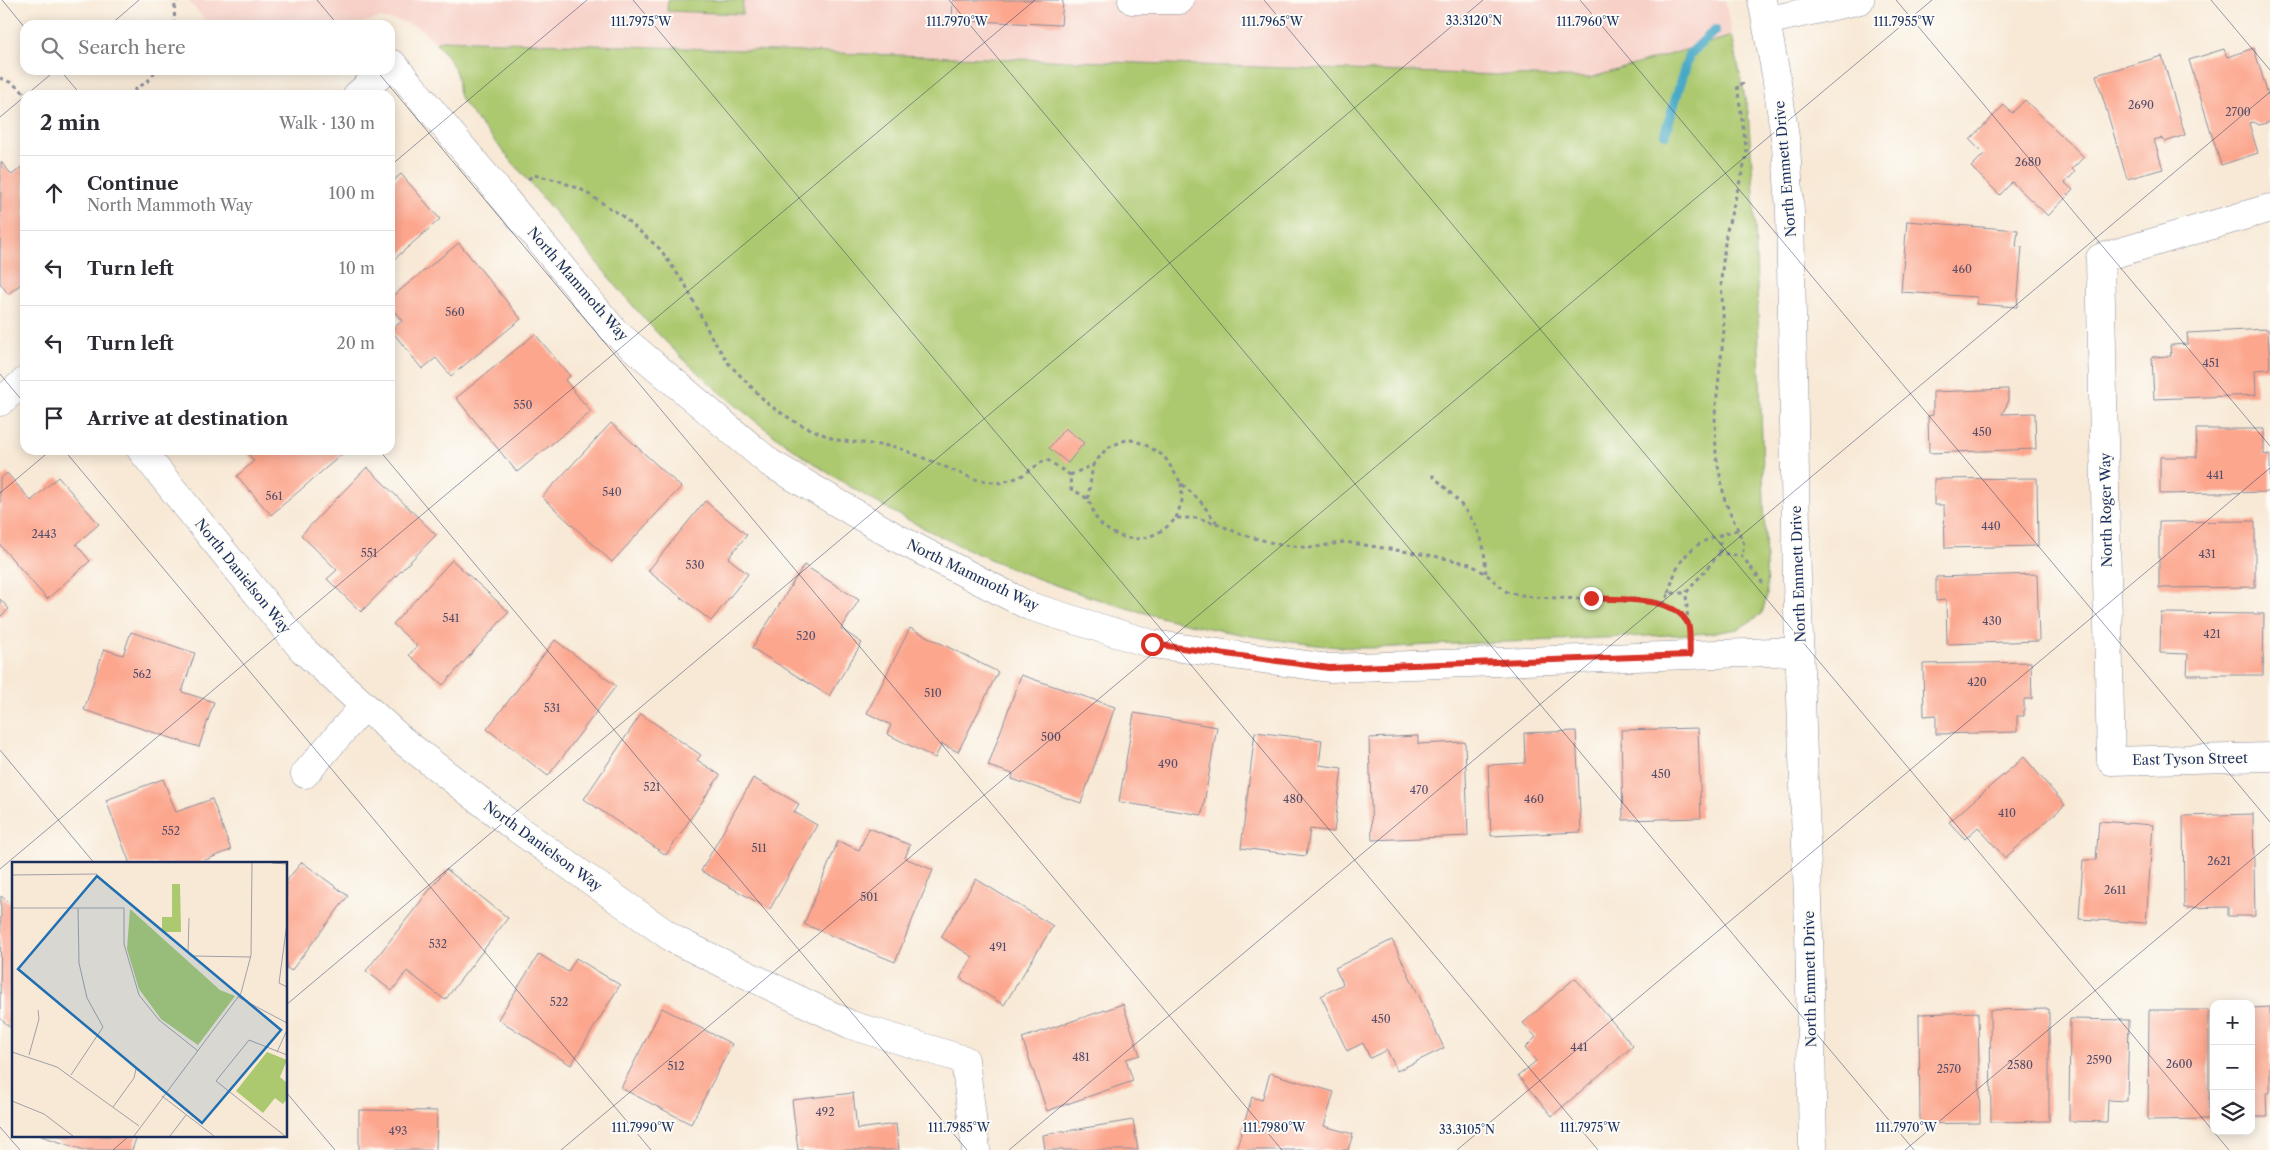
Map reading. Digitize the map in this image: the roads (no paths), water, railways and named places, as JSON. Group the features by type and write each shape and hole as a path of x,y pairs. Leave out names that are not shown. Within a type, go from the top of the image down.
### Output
{"street":[{"path":"1132,0 1180,0"},
{"path":"1764,10 1860,0"},
{"name":"North Emmett Drive","path":"1764,10 1786,146 1790,212 1797,581 1809,929 1813,1150"},
{"name":"North Mammoth Way","path":"395,73 503,197 615,332 770,463 897,538 1029,606 1152,644 1329,668 1800,651"},
{"path":"363,90 381,75"},
{"name":"North Roger Way","path":"2111,761 2100,258 2270,208"},
{"path":"0,402 20,385"},
{"name":"North Danielson Way","path":"145,455 302,649 402,740 509,823 675,940 851,1025 965,1060 976,1150"},
{"path":"305,774 364,706"},
{"name":"East Tyson Street","path":"2111,761 2270,757"}],"waterway":[{"path":"1665,134 1689,55 1715,30"}]}
